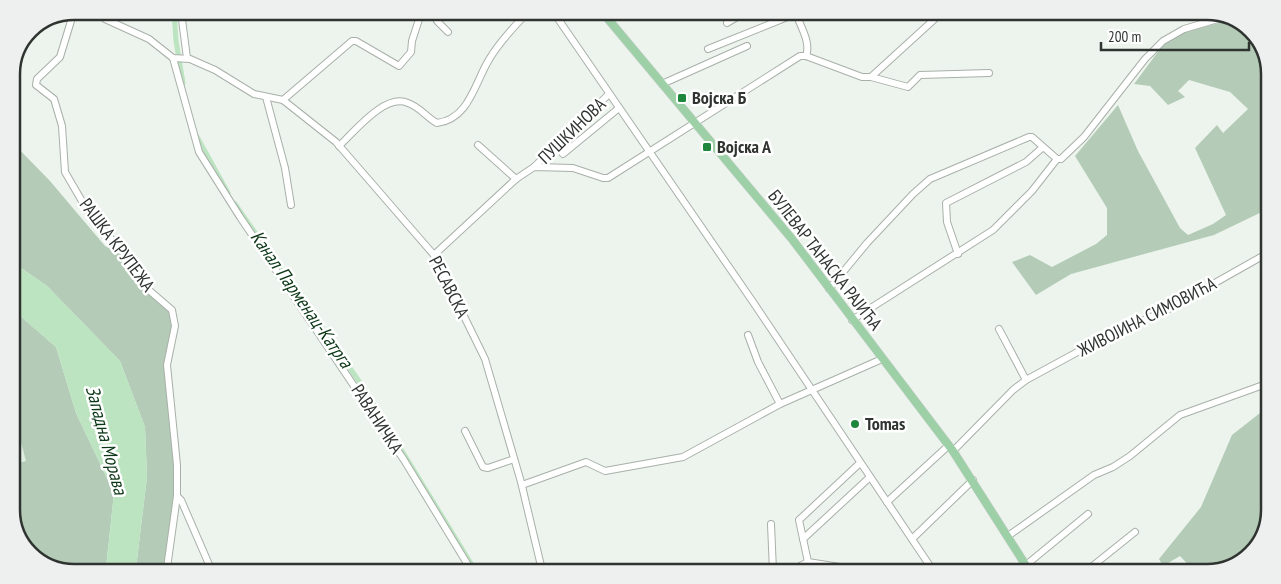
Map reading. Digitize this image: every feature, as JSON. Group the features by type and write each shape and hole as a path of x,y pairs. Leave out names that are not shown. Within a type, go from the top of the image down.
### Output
{"main road":[{"name":"БУЛЕВАР ТАНАСКА РАЈИЋА","path":"608,20 792,239 951,448 1025,564"}],"street":[{"name":"РАШКА КРУПЕЖА","path":"70,20 59,60 37,79 36,85 52,97 56,104 63,136 65,172 90,215 129,258 143,285 172,310 176,326 167,365 177,465 177,496 168,564"},
{"name":"РЕСАВСКА","path":"106,20 149,39 180,58 215,70 254,94 283,100 339,146 434,255 486,360 522,485 541,564"},
{"name":"РАВАНИЧКА","path":"181,20 180,58 199,152 240,217 404,460 466,564"},
{"path":"283,100 352,41 356,41 399,66 411,52 412,41 419,20"},
{"path":"438,20 448,32"},
{"path":"339,146 382,106 391,101 406,102 418,108 426,118 437,123 453,119 464,109 489,59 520,20"},
{"path":"559,20 928,564"},
{"path":"728,22 732,20"},
{"path":"708,49 781,20"},
{"path":"798,20 806,40 806,56"},
{"path":"871,77 934,20"},
{"path":"852,320 993,230 1032,191 1057,159 1066,156 1084,137 1145,58 1163,41 1184,29 1213,21"},
{"path":"662,84 747,46"},
{"path":"534,167 573,168 603,178 614,174 648,150 672,139 694,122 770,76 789,61 800,56 806,56 862,77 871,77 908,86 916,76 920,75 989,73"},
{"name":"ПУШКИНОВА","path":"434,255 516,180 534,167 609,94"},
{"path":"266,97 285,168 291,205"},
{"path":"563,154 619,108"},
{"path":"829,289 866,243 930,178 1029,137 1032,137 1042,148 1057,159"},
{"path":"478,144 516,180"},
{"path":"958,254 947,222 946,203 1026,162 1042,148"},
{"name":"ЖИВОЈИНА СИМОВИЋА","path":"887,502 951,448 1026,380 1105,337 1167,310 1261,257"},
{"path":"998,329 1026,380"},
{"path":"748,335 758,362 780,404"},
{"path":"522,485 586,462 605,471 684,456 780,404 882,359"},
{"path":"1008,536 1094,475 1113,468 1180,415 1261,386"},
{"path":"465,431 483,467 488,468 514,459"},
{"path":"808,562 799,520 860,463"},
{"path":"803,539 870,477"},
{"path":"912,540 973,480"},
{"name":"РАШКА КРУПЕЖА","path":"177,496 181,500 209,564"},
{"path":"1033,564 1088,514"},
{"path":"771,524 773,564"},
{"path":"1095,564 1135,532"},
{"path":"804,564 808,562 820,564"}],"shaded area":[{"path":"1221,22 1227,24 1237,29 1248,39 1258,57 1261,71 1261,212 1214,235 1071,274 1036,295 1012,262 1030,255 1052,267 1096,244 1107,235 1107,208 1075,156 1118,105 1138,151 1180,228 1188,235 1213,224 1226,215 1195,148 1217,125 1223,133 1248,109 1230,92 1189,80 1178,91 1185,97 1168,105 1150,86 1134,84 1163,45 1185,32"},
{"path":"20,150 50,181 105,246 129,259 143,285 172,310 175,326 167,365 177,496 168,564 136,564 147,477 145,427 120,361 47,286 20,267"},
{"path":"20,316 56,347 76,413 114,493 106,564 64,563 47,557 31,543 24,530 20,513 20,463 26,461 20,438"},
{"path":"1261,413 1261,510 1260,520 1254,537 1237,555 1214,564 1188,564 1180,556 1166,564 1162,564 1159,559 1201,507 1232,435"},
{"path":"20,436 27,461 20,463"}],"water":[{"name":"Западна Морава","path":"20,267 47,286 120,361 145,427 147,477 136,564 106,564 114,493 76,413 56,347 20,316"}],"waterway":[{"name":"Канал Парменац-Катрга","path":"175,20 183,83"},
{"name":"Канал Парменац-Катрга","path":"196,135 228,193"},
{"name":"Канал Парменац-Катрга","path":"235,204 361,384 471,564"}],"place":[{"name":"Војска Б","path":"682,98"},
{"name":"Војска А","path":"707,147"},
{"name":"Tomas","path":"855,424"}]}
